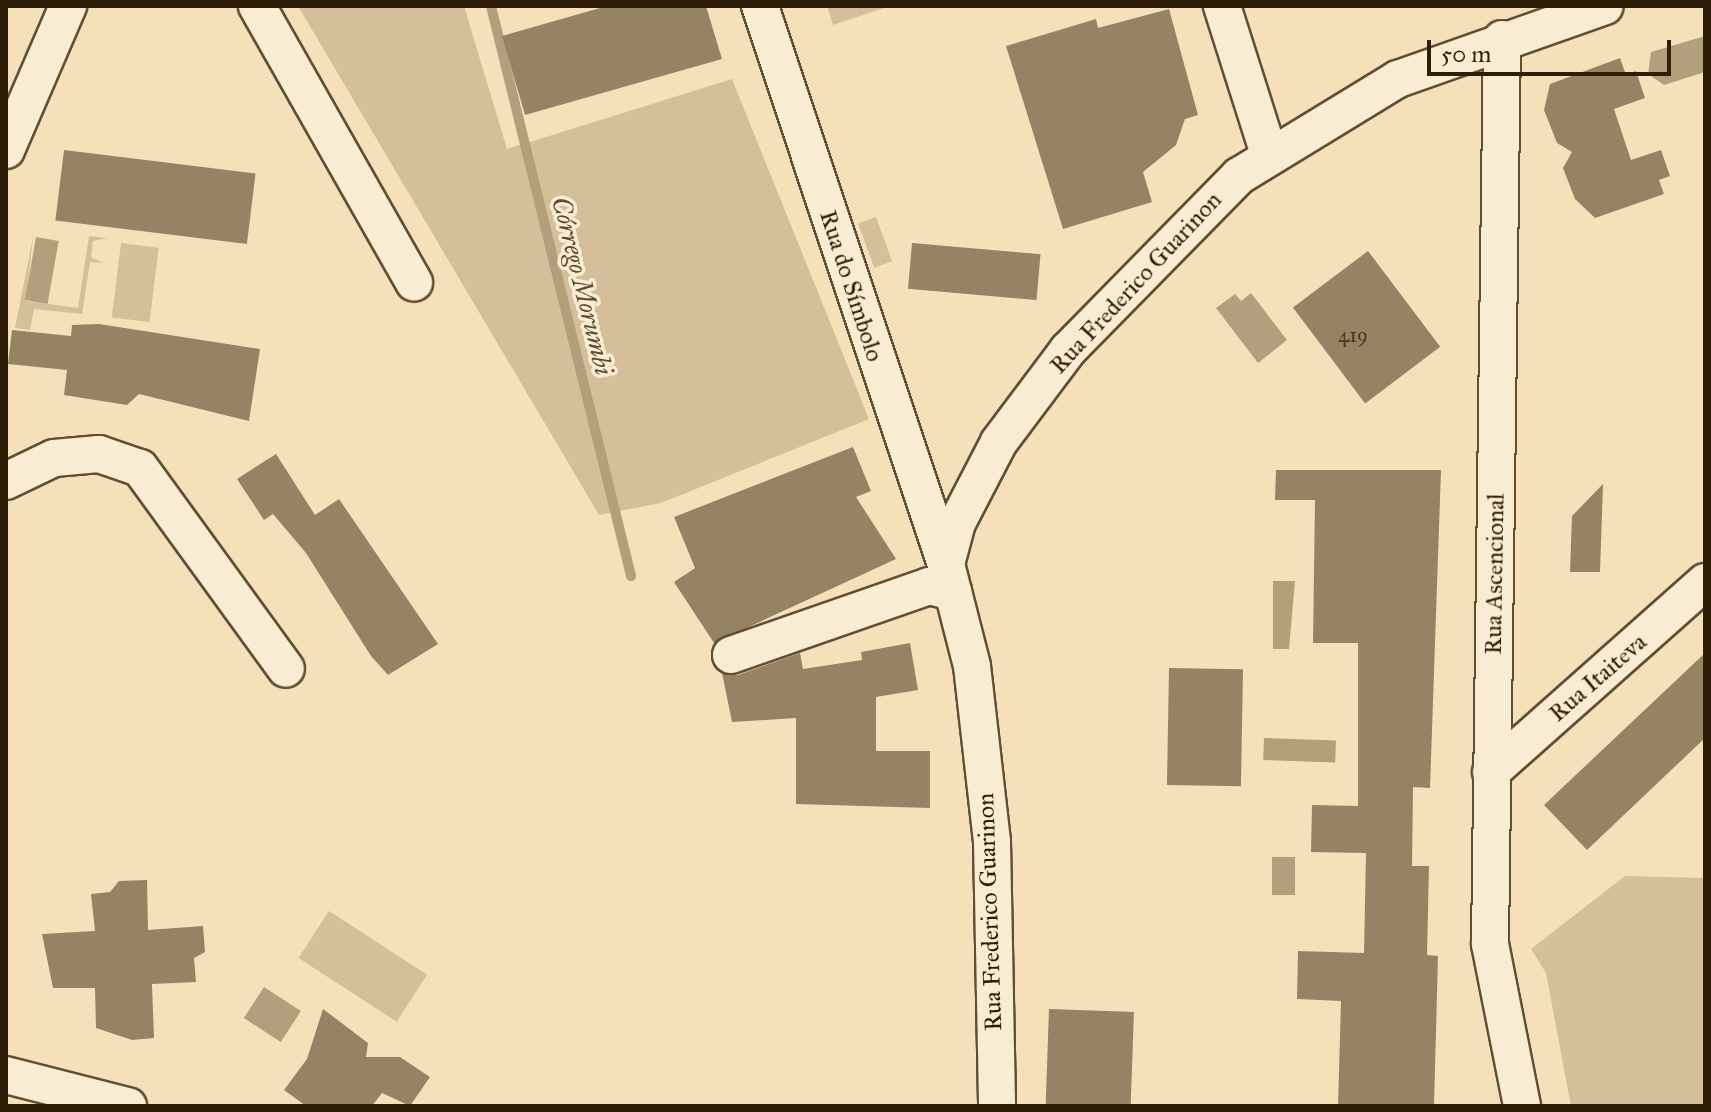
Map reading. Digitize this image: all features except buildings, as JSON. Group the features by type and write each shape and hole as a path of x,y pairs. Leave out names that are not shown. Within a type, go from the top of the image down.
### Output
{"street":[{"path":"6,150 68,6"},
{"path":"257,6 414,282"},
{"name":"Rua do Símbolo","path":"760,6 950,578"},
{"path":"1222,6 1269,154"},
{"name":"Rua Frederico Guarinon","path":"997,1106 992,842 972,666 950,578 957,523 999,442 1068,350 1191,218 1269,154 1398,79 1502,39 1605,6"},
{"name":"Rua Ascencional","path":"1502,39 1490,944 1522,1106"},
{"path":"6,481 54,458 99,454 140,468 286,669"},
{"path":"731,655 950,578"},
{"name":"Rua Itaiteva","path":"1491,772 1705,582"},
{"path":"6,1075 128,1106"}],"shaded area":[{"path":"298,6 464,6 507,149 732,79 869,419 661,503 599,515"},
{"path":"827,6 890,6 833,25"},
{"path":"1705,36 1705,72 1664,85 1648,74 1651,52"},
{"path":"876,217 892,261 874,268 858,223"},
{"path":"89,236 108,238 93,241 91,257 104,263 90,262 82,314 34,309 30,330 15,328 33,237 26,301 78,308"},
{"path":"36,237 59,241 48,304 25,300"},
{"path":"121,243 159,248 150,322 112,317"},
{"path":"1251,293 1287,340 1258,363 1216,308 1235,294 1241,301"},
{"path":"1273,581 1295,581 1289,649 1273,649"},
{"path":"1264,738 1336,741 1335,762 1263,760"},
{"path":"1272,857 1295,857 1295,895 1272,895"},
{"path":"1625,876 1705,878 1705,1106 1571,1106 1546,973 1531,949"},
{"path":"329,911 427,975 397,1022 299,958"},
{"path":"264,987 301,1011 281,1042 244,1018"}],"waterway":[{"name":"Córrego Morumbi","path":"491,6 631,576"}]}
